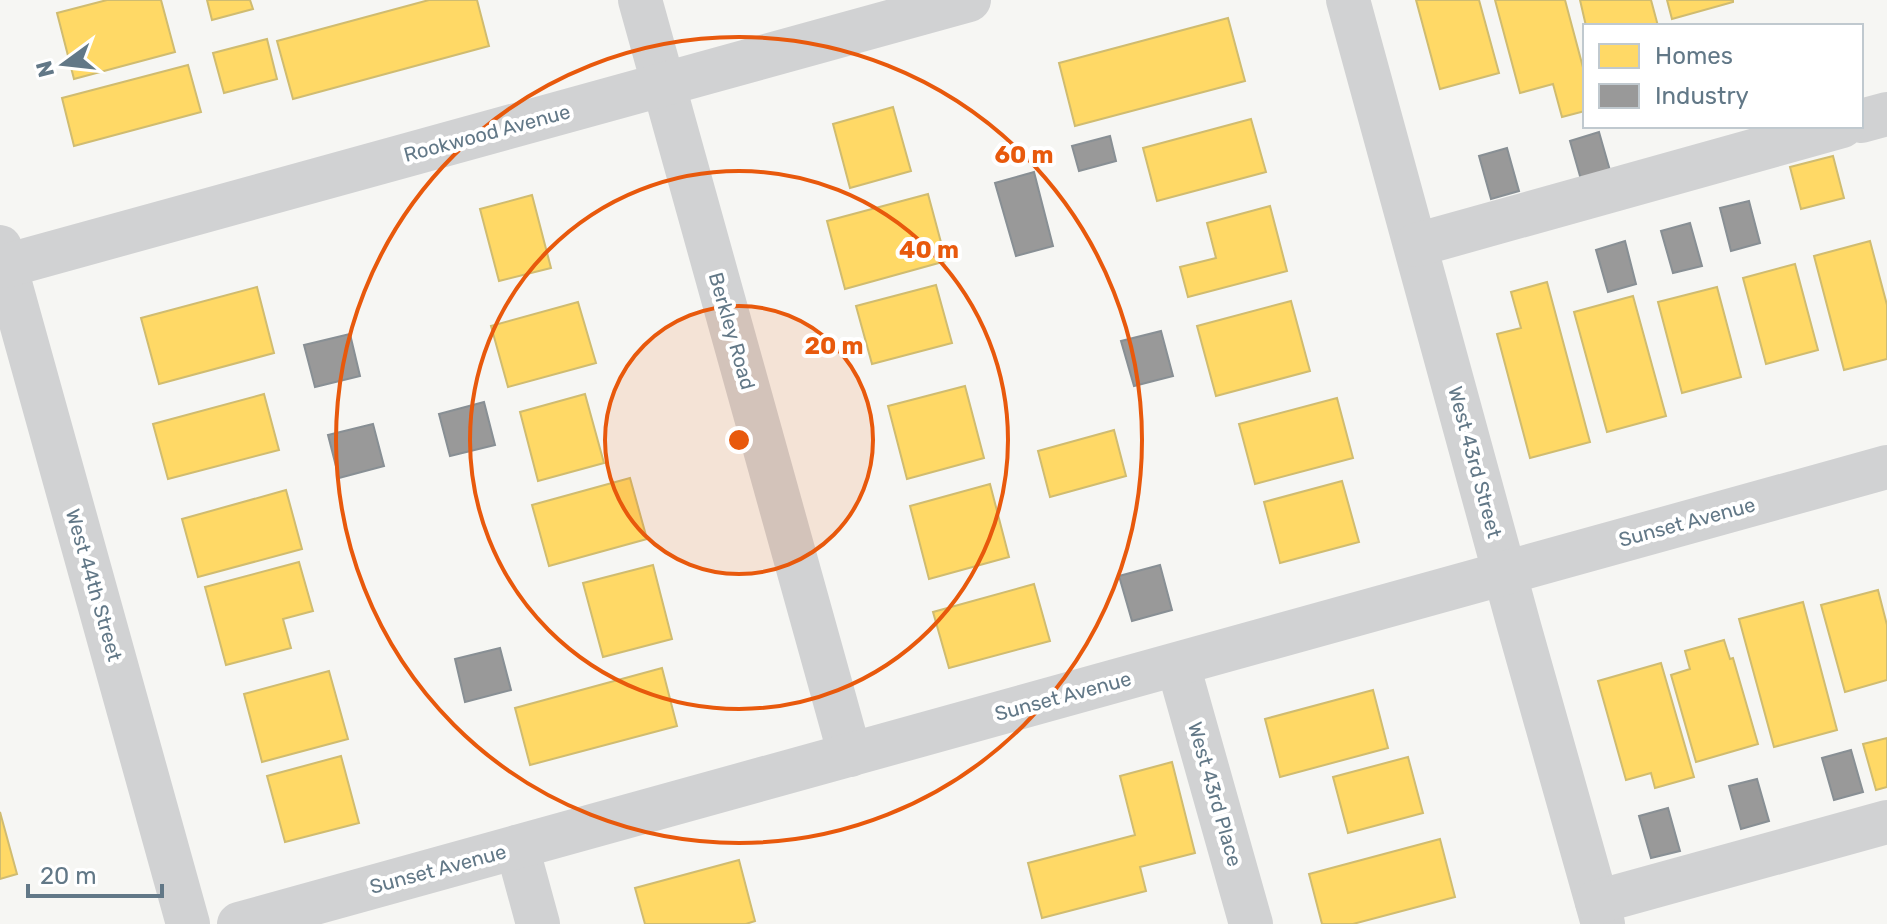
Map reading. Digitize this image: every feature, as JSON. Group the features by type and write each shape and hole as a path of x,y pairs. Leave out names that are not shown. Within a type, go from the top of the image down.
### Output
{"street":[{"name":"Berkley Road","path":"640,0 850,755"},
{"name":"Rookwood Avenue","path":"3,256 663,84 969,0"},
{"name":"West 43rd Street","path":"1348,0 1600,913"},
{"path":"1863,120 1887,114"},
{"path":"1416,245 1835,128"},
{"name":"West 44th Street","path":"3,256 188,924"},
{"name":"Sunset Avenue","path":"239,924 1887,467"},
{"name":"West 43rd Place","path":"1178,665 1251,924"},
{"path":"1600,913 1887,822"},
{"path":"517,847 538,924"}],"building: Homes":[{"path":"107,0 161,0 175,52 74,79 57,13"},
{"path":"207,0 250,0 253,9 212,20"},
{"path":"429,0 477,0 489,46 293,99 277,41"},
{"path":"1416,0 1479,0 1499,73 1440,89"},
{"path":"1495,0 1565,0 1583,68 1583,112 1562,117 1553,84 1520,93"},
{"path":"1580,0 1651,0 1657,24 1586,24"},
{"path":"1667,0 1733,0 1733,2 1672,19"},
{"path":"1228,18 1245,81 1075,126 1059,63"},
{"path":"267,39 277,79 224,93 213,53"},
{"path":"188,65 201,112 74,146 62,98"},
{"path":"893,107 911,171 850,188 833,124"},
{"path":"1251,119 1266,172 1157,201 1143,148"},
{"path":"1833,156 1844,198 1801,209 1790,167"},
{"path":"928,194 946,261 845,289 827,221"},
{"path":"532,195 551,268 499,281 480,209"},
{"path":"1270,206 1287,271 1188,297 1180,267 1216,258 1207,223"},
{"path":"1870,241 1887,305 1887,359 1844,370 1814,256"},
{"path":"1795,264 1818,350 1766,364 1743,278"},
{"path":"1547,282 1590,442 1530,458 1497,334 1521,328 1511,292"},
{"path":"936,285 952,343 872,364 856,306"},
{"path":"257,287 274,353 159,384 141,318"},
{"path":"1717,287 1741,377 1682,393 1658,302"},
{"path":"1633,296 1666,416 1607,432 1574,312"},
{"path":"1291,301 1310,371 1216,396 1197,326"},
{"path":"578,302 596,363 508,387 491,326"},
{"path":"965,386 984,458 907,479 888,406"},
{"path":"264,394 279,450 168,479 153,424"},
{"path":"585,394 604,463 538,481 520,412"},
{"path":"1337,398 1353,458 1255,484 1239,424"},
{"path":"1114,430 1126,476 1050,497 1038,451"},
{"path":"630,478 647,539 549,566 532,505"},
{"path":"1342,481 1359,542 1280,563 1264,502"},
{"path":"990,484 1009,557 929,579 910,506"},
{"path":"286,490 302,549 198,577 182,519"},
{"path":"299,562 313,611 283,619 291,648 226,665 205,587"},
{"path":"653,565 672,639 603,657 583,583"},
{"path":"1034,584 1050,641 949,668 933,612"},
{"path":"1878,590 1887,625 1887,680 1845,692 1821,605"},
{"path":"1803,602 1837,730 1774,747 1739,619"},
{"path":"1724,640 1730,659 1733,658 1758,744 1696,762 1671,675 1690,669 1685,651"},
{"path":"1661,663 1694,777 1655,788 1651,773 1626,780 1598,681"},
{"path":"662,668 677,726 530,765 515,708"},
{"path":"329,671 348,739 262,762 244,694"},
{"path":"1373,690 1388,748 1280,777 1265,719"},
{"path":"1887,738 1887,787 1876,790 1863,744"},
{"path":"341,756 359,823 285,842 267,776"},
{"path":"1408,757 1423,813 1348,833 1333,777"},
{"path":"1172,762 1195,853 1140,867 1146,891 1042,918 1028,863 1135,835 1120,776"},
{"path":"0,812 17,874 0,879"},
{"path":"1440,839 1455,897 1353,924 1322,924 1309,874"},
{"path":"739,860 755,921 746,924 645,924 635,888"}],"building: Industry":[{"path":"1599,132 1611,174 1582,183 1570,141"},
{"path":"1110,136 1116,161 1079,171 1072,146"},
{"path":"1507,148 1519,191 1491,199 1479,156"},
{"path":"1034,172 1053,246 1016,256 995,183"},
{"path":"1749,201 1760,243 1731,251 1720,208"},
{"path":"1690,223 1702,266 1673,273 1661,231"},
{"path":"1625,241 1636,284 1608,292 1596,250"},
{"path":"1161,331 1173,376 1134,386 1121,341"},
{"path":"350,334 360,376 315,387 304,345"},
{"path":"484,402 495,445 450,456 439,414"},
{"path":"373,424 384,466 339,478 328,435"},
{"path":"1160,565 1172,610 1132,621 1119,576"},
{"path":"500,648 511,690 465,702 455,659"},
{"path":"1851,750 1863,792 1834,800 1822,758"},
{"path":"1757,779 1769,821 1741,829 1729,786"},
{"path":"1668,808 1680,851 1651,858 1639,816"}]}
